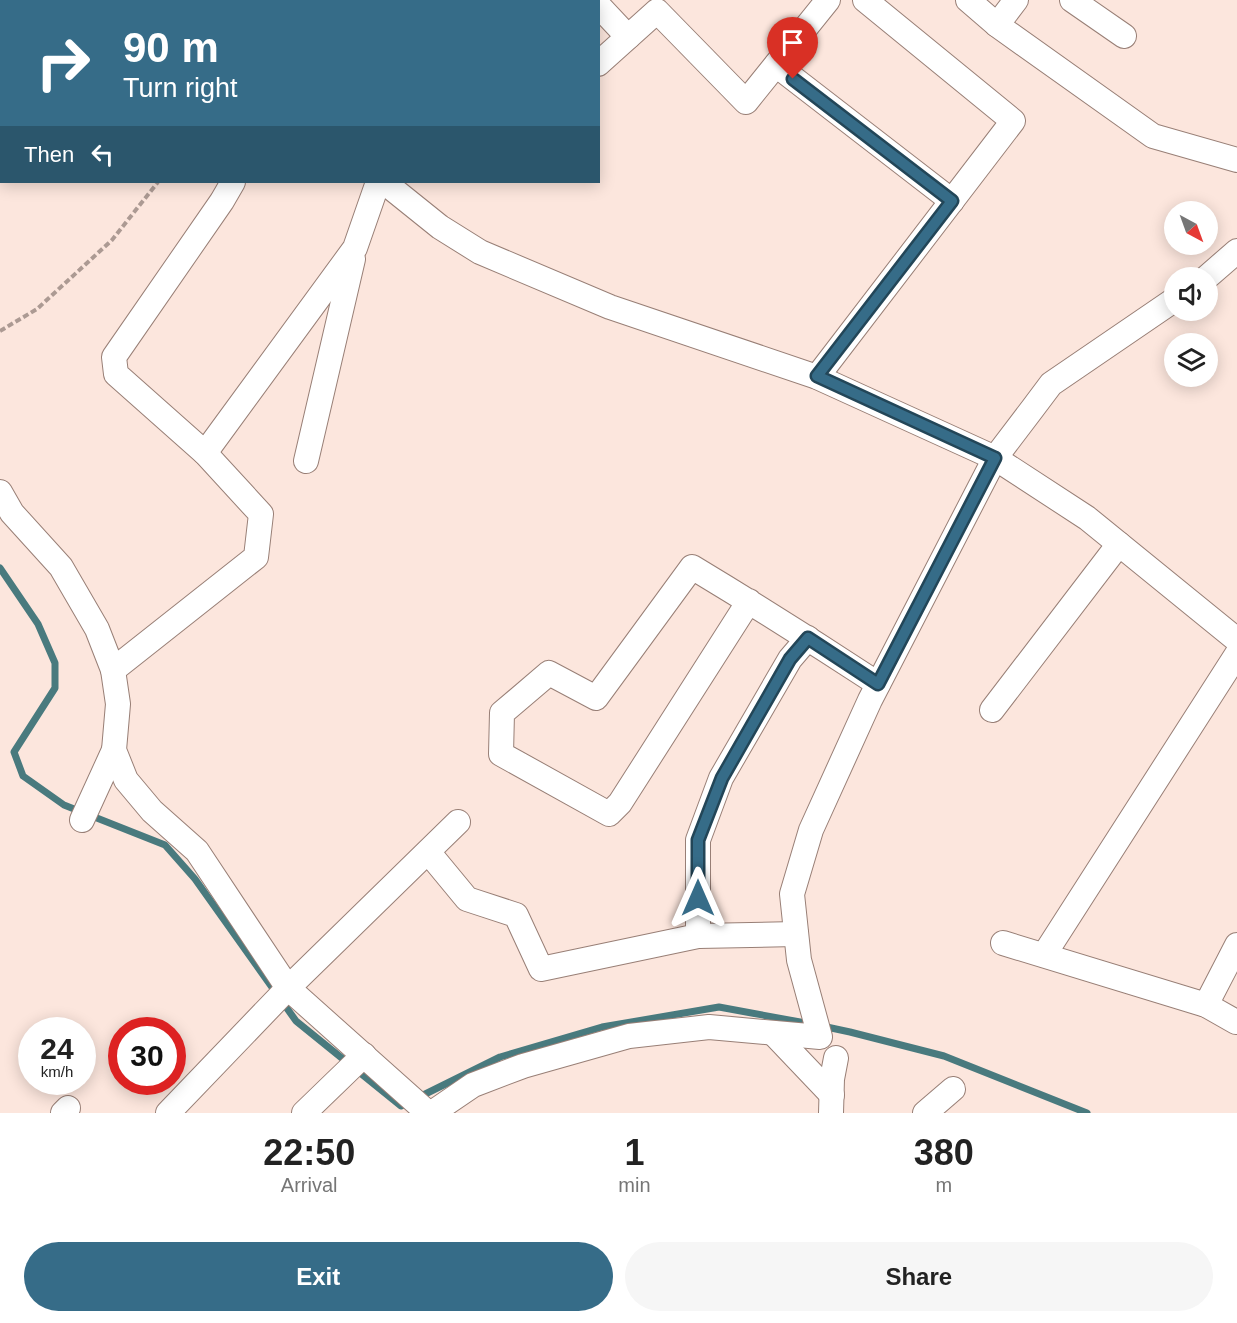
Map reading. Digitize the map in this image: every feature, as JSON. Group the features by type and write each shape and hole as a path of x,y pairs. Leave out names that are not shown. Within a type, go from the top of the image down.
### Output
{"street":[{"path":"600,62 657,11 746,102 828,0"},
{"path":"817,376 1013,121 865,0"},
{"path":"968,0 997,25 1153,136 1237,160"},
{"path":"997,25 1016,0"},
{"path":"1072,0 1124,36"},
{"path":"600,6 628,37"},
{"path":"776,65 952,201"},
{"path":"112,670 256,557 261,514 205,453 116,374 114,357 232,183"},
{"path":"306,461 355,248 378,183"},
{"path":"385,183 440,227 480,252 610,307 817,376 995,458 1087,518 1237,640"},
{"path":"205,453 355,248"},
{"path":"1218,268 1237,251"},
{"path":"114,750 126,780 152,811 198,851 288,988 430,1113 473,1085 523,1066 629,1036 709,1027 820,1037 799,960 792,894 811,830 878,684 995,458 1051,384 1164,307"},
{"path":"0,492 12,513 61,567 97,629 112,670 118,704 114,750 82,820"},
{"path":"992,710 1119,544"},
{"path":"748,602 620,803 609,814 501,754 502,713 549,673 596,698 692,567 808,638 878,684"},
{"path":"698,936 698,840 722,778 790,659 808,638"},
{"path":"1044,955 1237,654"},
{"path":"183,1108 288,988 429,853 458,822"},
{"path":"429,853 467,899 516,915 541,969 698,936 796,934"},
{"path":"1004,943 1206,1005 1236,1022"},
{"path":"1206,1005 1237,945"},
{"path":"773,1033 831,1104"},
{"path":"304,1113 364,1055"},
{"path":"831,1104 836,1058"},
{"path":"925,1113 953,1089"}],"path":[{"path":"0,331 37,309 112,240 157,183"}],"waterway":[{"path":"0,568 38,624 55,663 55,688 14,752 23,776 64,805 165,845 195,879 296,1021 401,1106 500,1057 602,1027 719,1007 811,1024"},
{"path":"822,1026 944,1056 1087,1113"}],"route":[{"path":"698,898 698,840 722,778 790,659 808,638 878,684 995,458 817,376 952,201 793,79"}]}
